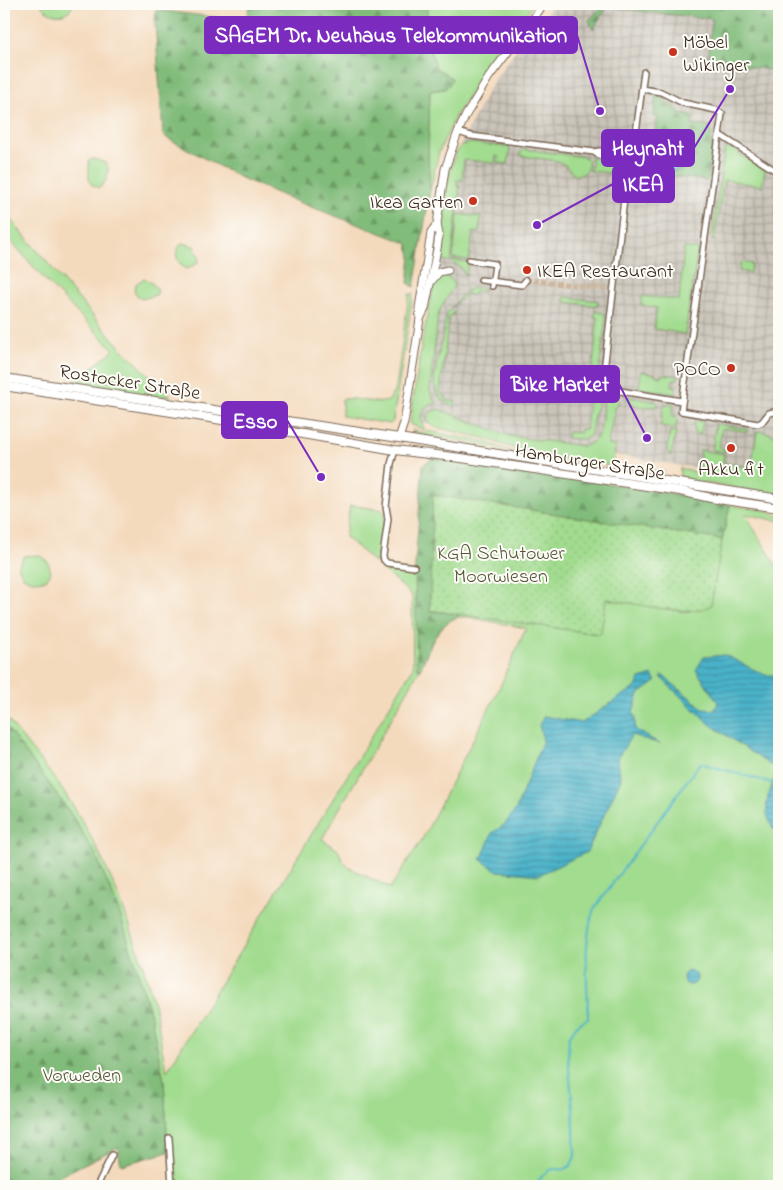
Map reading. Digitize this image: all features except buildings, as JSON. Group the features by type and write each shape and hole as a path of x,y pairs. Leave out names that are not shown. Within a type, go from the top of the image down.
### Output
{"main road":[{"path":"395,450 404,423 420,319 425,308 439,234 437,224 445,169 466,115 489,77 544,4"},
{"path":"420,319 418,308 431,232 437,224"},
{"path":"430,283 439,272 448,270"},
{"name":"Rostocker Straße","path":"4,378 399,438"},
{"name":"Rostocker Straße","path":"4,386 200,416 395,450"},
{"name":"Hamburger Straße","path":"399,438 779,499"},
{"name":"Hamburger Straße","path":"395,450 461,458 779,508"}],"street":[{"path":"644,72 636,133 626,157 628,172 602,388 682,401"},
{"path":"642,89 661,92 683,104 720,112 723,117 681,411 758,424 769,413 779,411"},
{"path":"458,132 470,136 594,152 598,155 626,157"},
{"path":"720,135 779,173"},
{"path":"469,260 495,264 493,284"},
{"path":"481,280 493,284 522,285 526,280"},
{"path":"395,450 391,464 386,507 388,519 383,556 387,563 414,567"},
{"path":"169,1138 172,1186"},
{"path":"97,1186 112,1155"}],"shaded area":[{"path":"553,4 634,4 643,11 712,19 709,59 779,72 779,482 412,421 428,317 440,261 441,247 439,246 445,197 453,164 489,88 534,24 542,16 544,17"}],"green space":[{"path":"40,4 74,4 67,12 57,15 48,11"},
{"path":"249,4 426,4 431,53 436,68 452,78 446,87 430,91 428,155 430,191 414,287 408,283 411,255 407,243 298,202 239,177 167,138 163,133 155,22 156,10 247,21"},
{"path":"426,4 534,4 501,43 488,67 457,113 439,152 430,191 428,155 430,91 445,89 452,78 436,68 431,53"},
{"path":"605,4 609,4 593,29 589,20"},
{"path":"610,4 779,4 779,72 708,59 712,19 620,9"},
{"path":"658,95 684,115 693,116 692,126 711,126 712,150 708,181 649,173 658,117 654,116 656,96"},
{"path":"471,143 508,147 510,150 508,164 498,163 499,157 496,156 495,163 464,160 462,181 457,180 457,186 460,187 451,262 443,260 441,257 443,244 439,243 448,178 455,154 461,146"},
{"path":"725,148 735,149 740,155 765,170 762,186 724,180 714,241 712,240 713,229"},
{"path":"524,149 585,157 588,160 588,167 586,172 574,175 565,165 557,161 522,156 520,153"},
{"path":"590,157 612,159 612,162 619,163 622,168 620,174 590,171 592,164"},
{"path":"95,159 105,163 108,167 106,179 99,188 91,184 89,178 89,160"},
{"path":"4,212 119,346 171,396 122,393 84,385 75,381 114,350 47,282 4,233"},
{"path":"458,214 481,217 479,233 473,232 469,260 453,258"},
{"path":"183,243 194,246 199,257 198,263 187,269 180,264 177,257 177,249"},
{"path":"684,248 698,249 685,334 654,329 657,308 641,305 642,296 679,300"},
{"path":"453,260 468,262 466,276 461,268 453,262"},
{"path":"741,262 752,264 750,273 739,271"},
{"path":"441,276 450,278 454,286 438,316 430,390 433,399 438,403 428,406 422,412 421,420 424,430 410,424 411,414 422,342 433,289 435,282"},
{"path":"144,278 153,284 158,291 156,295 142,299 137,296 134,290 136,284"},
{"path":"472,288 483,288 483,292 475,291 470,296 467,293 451,309 454,312 452,316 449,316 440,393 446,397 446,400 456,402 454,407 442,400 436,391 434,381 436,367 447,313 464,293"},
{"path":"409,294 413,294 393,421 390,424 342,416 342,399 389,401 396,387"},
{"path":"566,297 598,301 598,306 565,302 564,299"},
{"path":"595,311 603,313 606,317 597,389 600,392 592,431 584,439 567,438 568,432 580,433 580,429 586,429 598,318 595,317"},
{"path":"641,371 661,377 662,374 678,376 678,379 673,379 672,386 676,387 675,394 639,388"},
{"path":"607,395 614,395 619,400 618,405 615,405 608,445 615,446 613,464 634,469 664,471 663,475 651,475 612,466 530,454 483,438 434,427 428,422 427,418 430,412 438,409 510,436 583,446 596,439 599,433 603,398"},
{"path":"627,397 655,401 659,406 633,405 626,401"},
{"path":"669,403 673,404 672,417 677,418 676,429 661,426 663,408"},
{"path":"694,421 703,422 701,434 694,433"},
{"path":"716,424 747,429 747,432 722,428 719,448 725,449 724,452 712,450"},
{"path":"412,430 425,433 428,431 485,442 515,453 468,442 419,435"},
{"path":"670,431 676,432 671,456 667,451"},
{"path":"757,431 773,435 779,443 779,491 776,494 698,482 680,477 680,468 699,473 700,450 724,454 723,463 751,468"},
{"path":"432,458 639,488 730,505 722,540 434,495 430,611 459,614 458,617 444,626 434,638 420,669 417,668 415,565 423,465"},
{"name":"KGA Schutower Moorwiesen","path":"433,495 722,540 711,605 702,609 676,610 606,599 601,633 598,634 430,610"},
{"path":"350,505 382,510 385,513 379,566 345,537"},
{"path":"730,505 770,511 770,513 779,516 779,521 745,514 779,570 779,1186 176,1186 174,1152 168,1152 164,1081 150,1012 119,911 96,855 69,811 4,724 4,715 67,797 101,856 132,931 148,982 157,1016 167,1071 413,668 412,595 381,568 416,572 417,667 420,669 322,839 338,850 344,863 390,888 423,838 498,691 526,628 468,617 458,617 459,614 598,634 601,632 605,599 686,612 711,605"},
{"path":"39,555 48,562 51,572 46,580 32,581 23,577 18,566 24,556"},
{"name":"Vorweden","path":"4,724 69,811 96,855 119,911 150,1012 164,1081 168,1152 121,1165 118,1147 40,1186 4,1186"}],"water":[{"path":"667,158 678,160 677,171 665,170"},
{"path":"725,655 765,675 779,675 779,831 773,829 766,807 776,769 711,725 661,678 662,675 704,709 715,710 718,702 696,670 704,657"},
{"path":"652,675 656,682 639,694 633,713 635,716 635,729 660,744 632,735 617,759 621,779 587,852 539,875 498,871 481,860 492,833 504,825 516,809 543,740 539,725 544,716 582,723 636,687 640,679"},
{"path":"687,971 693,971 697,978 693,985 687,985 683,981 683,975"}],"waterway":[{"path":"534,1186 549,1170 564,1170 571,1165 575,1156 568,1058 569,1037 577,1025 588,1018 587,949 590,922 594,909 700,763 772,783"}],"tunnel":[{"path":"526,280 609,289"}],"place":[{"name":"Möbel Wikinger","path":"673,52"},
{"name":"Heynaht","path":"730,89"},
{"name":"SAGEM Dr. Neuhaus Telekommunikation","path":"600,111"},
{"name":"Ikea Garten","path":"473,201"},
{"name":"IKEA","path":"537,225"},
{"name":"IKEA Restaurant","path":"527,270"},
{"name":"POCO","path":"731,368"},
{"name":"Bike Market","path":"647,438"},
{"name":"Akku fit","path":"731,448"},
{"name":"Esso","path":"321,477"}]}
